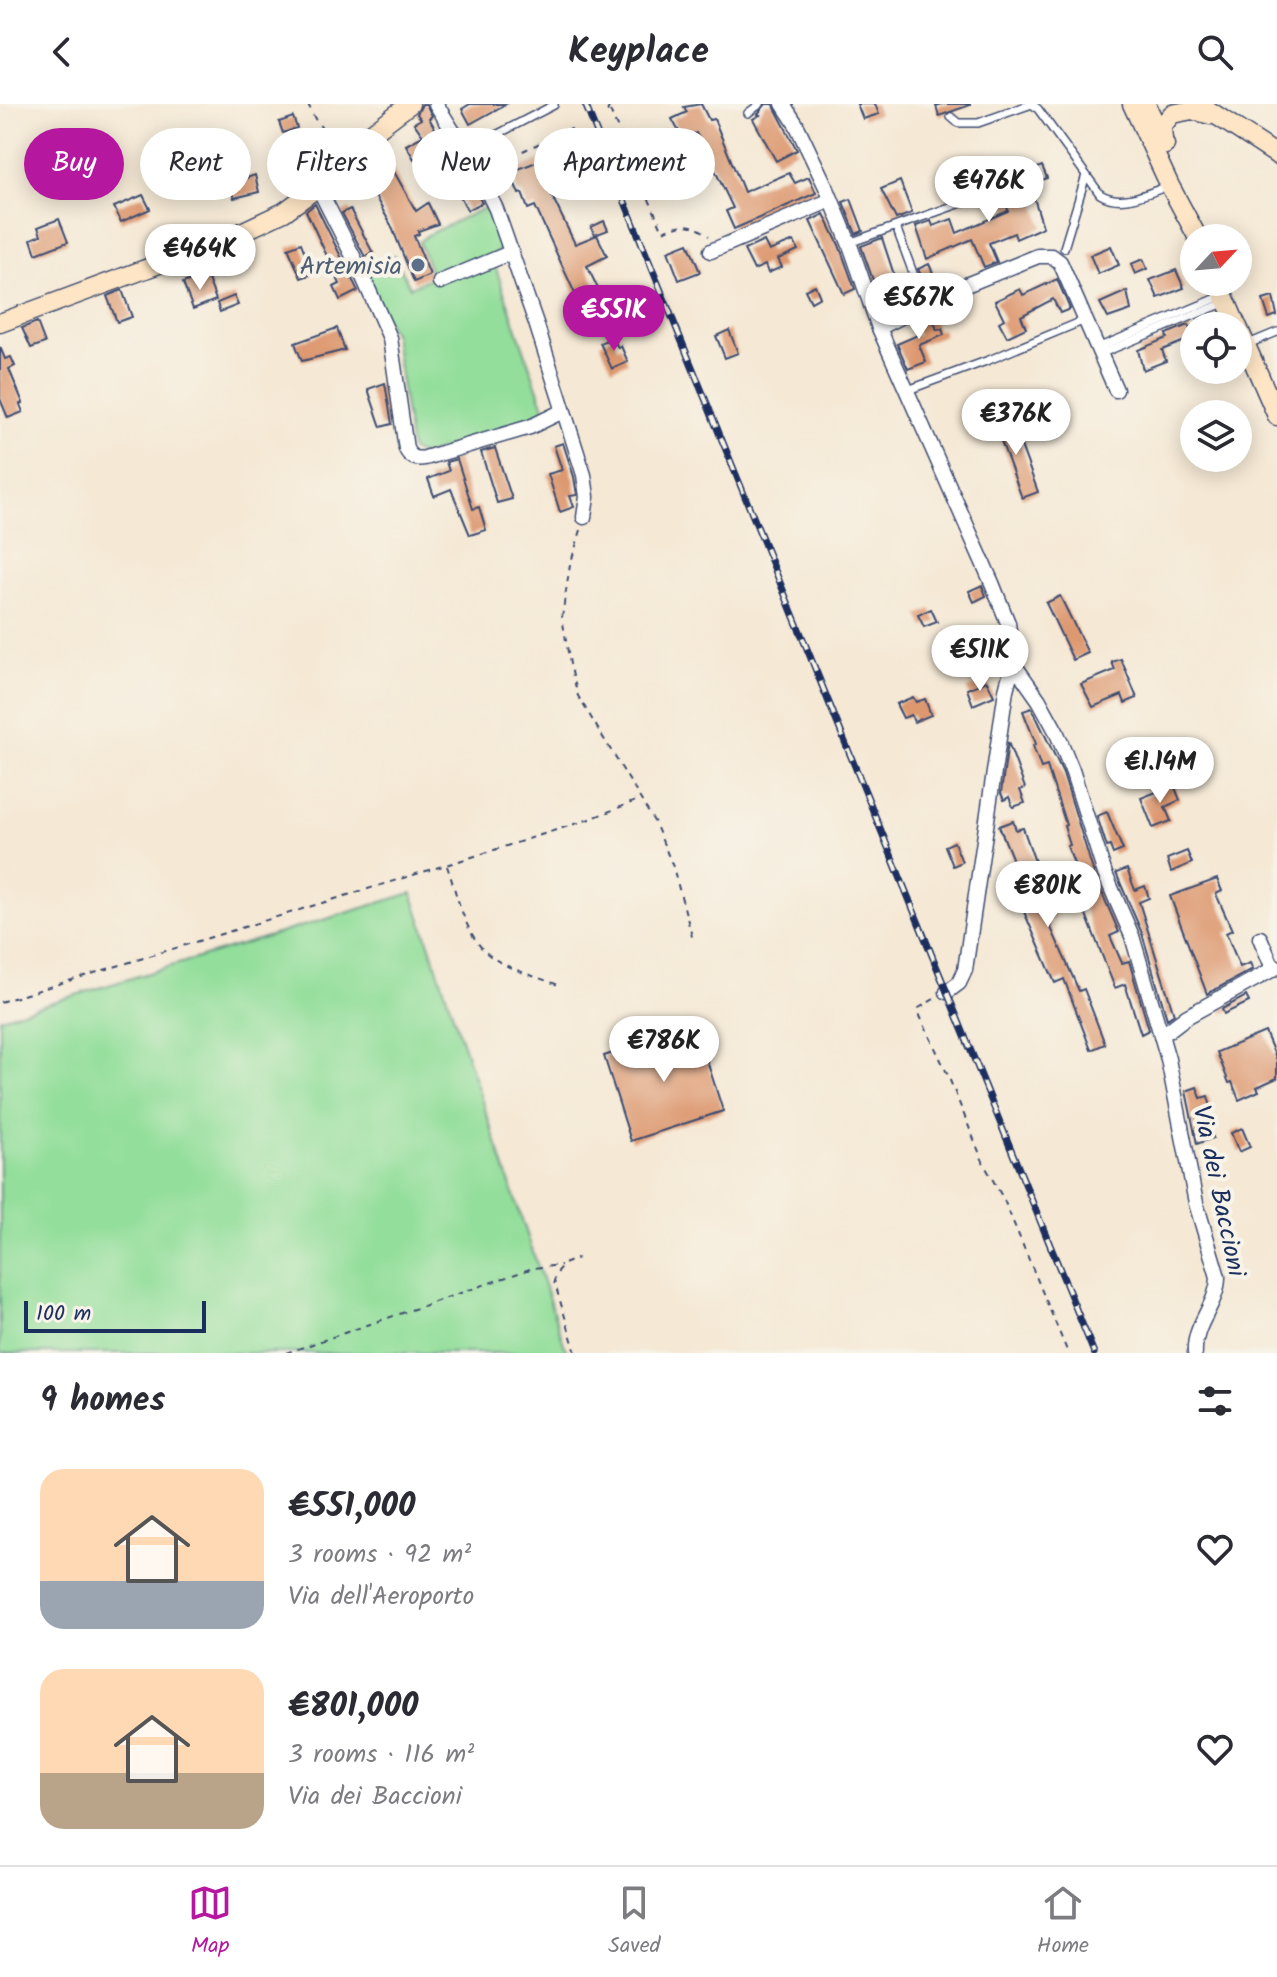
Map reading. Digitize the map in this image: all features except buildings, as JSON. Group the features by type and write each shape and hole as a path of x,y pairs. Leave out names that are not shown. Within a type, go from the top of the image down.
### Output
{"street":[{"path":"378,128 410,104"},
{"path":"436,104 451,128"},
{"name":"Via dei Baccioni","path":"783,104 796,124 831,200 879,328 1003,610 1008,623 1013,663 1045,710 1072,770 1105,874 1132,936 1168,1059 1196,1203 1218,1277 1218,1290 1197,1330 1195,1353"},
{"path":"1132,104 1191,224"},
{"path":"1140,104 1169,183"},
{"path":"1146,104 1164,142 1194,224"},
{"path":"1168,104 1196,107 1277,155"},
{"path":"1164,142 1162,126 1167,118 1196,107"},
{"path":"0,323 229,238 284,212 300,200"},
{"path":"325,200 390,338 409,455 417,460 425,458 530,427 563,411"},
{"path":"492,200 512,252 584,475 587,497 584,517"},
{"path":"716,248 831,200"},
{"path":"440,282 512,252"},
{"path":"879,328 956,289 1038,256 1052,256 1060,262 1116,390"},
{"path":"1252,359 1277,416"},
{"path":"947,992 959,983 965,970 1006,690 1013,663"},
{"path":"1161,1036 1186,1017 1275,968 1260,938"}],"lane":[{"path":"748,113 760,104"},
{"path":"951,117 958,123 978,123 1032,104 1100,194 1108,199 1134,198 1169,183"},
{"path":"510,128 554,105"},
{"path":"1064,248 1086,175"},
{"path":"849,243 1012,185"},
{"path":"896,227 923,300"},
{"path":"1099,351 1217,296"},
{"path":"908,390 1085,320"},
{"path":"1252,342 1277,332"}],"path":[{"path":"308,104 321,128"},
{"path":"610,104 608,112 663,231 682,224 695,224 716,248"},
{"path":"584,517 570,565 562,617 578,696 641,799 665,845 693,940"},
{"path":"0,1002 447,865 587,820 641,799"},
{"path":"447,865 468,924 481,948 502,963 558,985"},
{"path":"947,992 918,1011 984,1164 1004,1200 1068,1353"},
{"path":"286,1353 533,1268 561,1265 578,1258"},
{"path":"561,1265 555,1276 555,1288 576,1353"}],"green space":[{"path":"486,207 501,248 492,256 493,260 547,416 423,455 411,450 394,335 364,276 371,266 394,255 410,287 433,277 419,242 427,235"},
{"path":"412,893 567,1353 0,1353 0,1018"}],"railway":[{"path":"585,104 1094,1353"}],"place":[{"name":"Artemisia","path":"418,265"}]}
